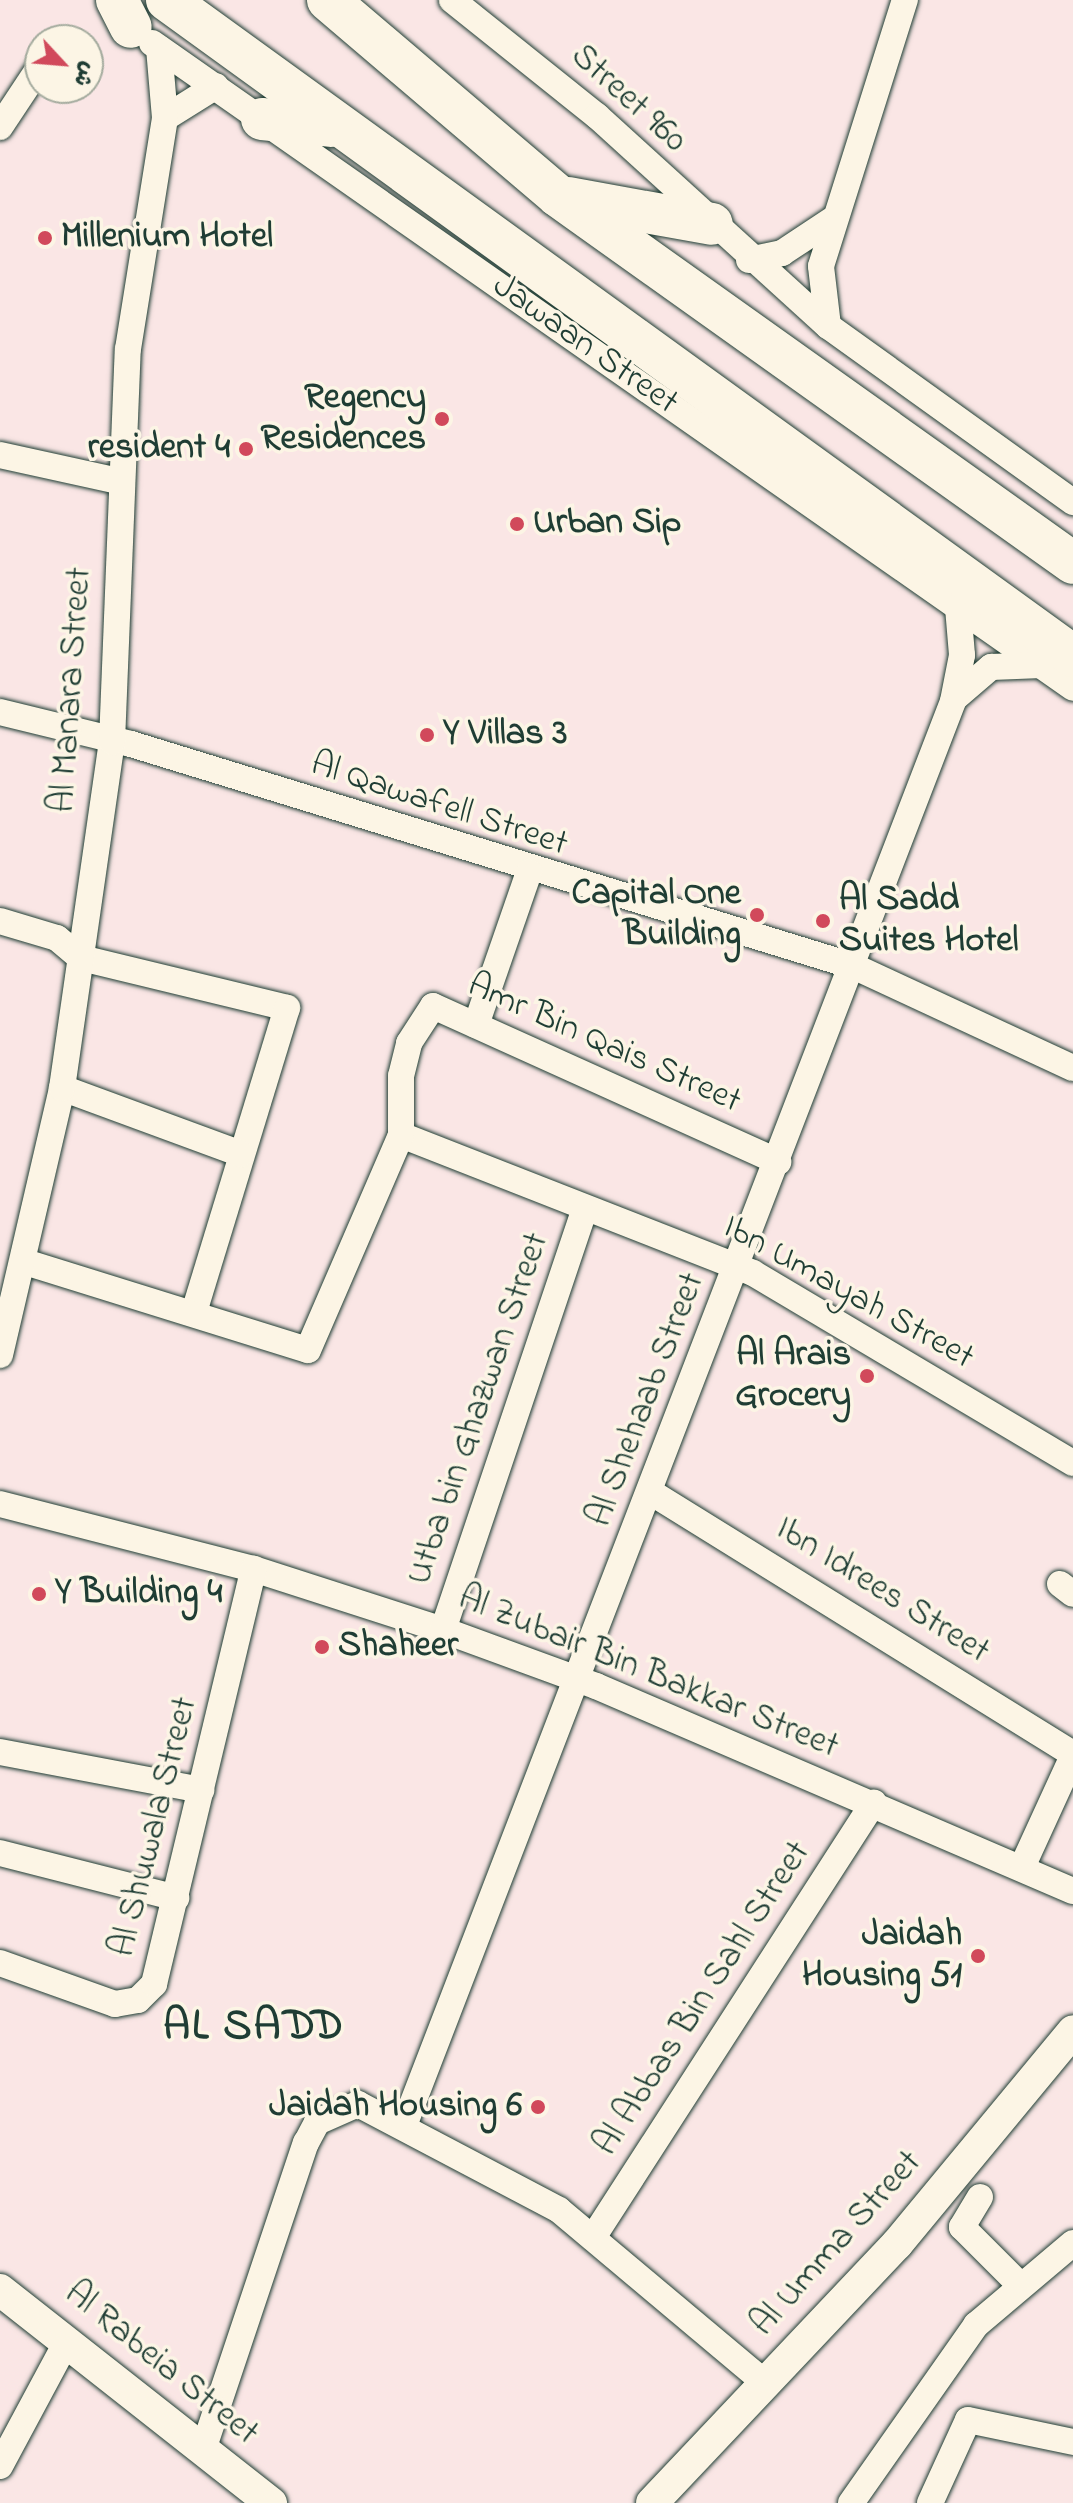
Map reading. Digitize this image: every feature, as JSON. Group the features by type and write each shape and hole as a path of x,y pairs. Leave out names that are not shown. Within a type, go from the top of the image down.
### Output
{"main road":[{"name":"Jawaan Street","path":"167,0 331,126 1057,660"},
{"path":"328,0 558,196 1073,563"},
{"path":"262,119 331,126"},
{"path":"558,196 712,224"}],"street":[{"name":"Jawaan Street","path":"97,0 914,575 959,590"},
{"name":"Street 960","path":"452,0 597,116 749,260"},
{"path":"828,326 821,266 832,220 905,0"},
{"name":"Al Manara Street","path":"0,1355 25,1262 62,1088 112,742 118,481 128,349 165,118 136,25"},
{"path":"165,118 216,86"},
{"path":"0,127 24,91"},
{"path":"749,260 782,253 832,220"},
{"path":"749,260 828,326 1073,502"},
{"path":"0,455 118,481"},
{"name":"Al Shehaab Street","path":"405,2123 652,1493 953,701 962,655 959,590"},
{"name":"Jawaan Street","path":"1057,660 1073,688"},
{"name":"Al Shehaab Street","path":"953,701 991,667 1057,660"},
{"name":"Al Qawafell Street","path":"0,712 112,742 529,872 853,966 1073,1068"},
{"path":"476,1025 529,872"},
{"path":"0,921 57,938 81,958 287,1008 195,1309 25,1262"},
{"name":"Amr Bin Qais Street","path":"195,1309 308,1350 401,1135 401,1076 421,1021 433,1006 778,1162"},
{"path":"62,1088 241,1154"},
{"name":"Ibn Umayah Street","path":"401,1135 584,1212 736,1266 1073,1463"},
{"name":"Utba bin Ghazwan Street","path":"443,1630 584,1212"},
{"name":"Ibn Idrees Street","path":"652,1493 1073,1755"},
{"name":"Al Zubair Bin Bakkar Street","path":"0,1504 254,1569 443,1630 579,1681 874,1802 1023,1865 1073,1891"},
{"name":"Al Shuwala Street","path":"0,1963 104,2002 138,2000 154,1984 254,1569"},
{"path":"0,1752 201,1790"},
{"path":"1023,1865 1073,1755"},
{"name":"Al Abbas Bin Sahl Street","path":"594,2236 874,1802"},
{"path":"0,1853 176,1898"},
{"name":"Al Umma Street","path":"652,2503 897,2244 1073,2031"},
{"path":"203,2450 317,2122 358,2104 405,2123 594,2236 765,2383"},
{"path":"980,2197 962,2227 1020,2285"},
{"path":"851,2503 938,2372 1020,2285 1073,2243"},
{"name":"Al Rabeia Street","path":"0,2290 271,2503"},
{"path":"0,2466 66,2343"},
{"path":"930,2503 968,2420 1073,2442"}],"place":[{"name":"Millenium Hotel","path":"45,238"},
{"name":"Regency Residences","path":"442,419"},
{"name":"resident 4","path":"246,449"},
{"name":"Urban Sip","path":"517,524"},
{"name":"Y Villas 3","path":"427,735"},
{"name":"Capital One Building","path":"757,915"},
{"name":"Al Sadd Suites Hotel","path":"823,921"},
{"name":"Al Arais Grocery","path":"867,1376"},
{"name":"Y Building 4","path":"39,1594"},
{"name":"Shaheer","path":"322,1647"},
{"name":"Jaidah Housing 51","path":"978,1956"},
{"name":"Jaidah Housing 6","path":"538,2107"}],"district":[{"name":"AL SADD","path":"254,2027"}]}
